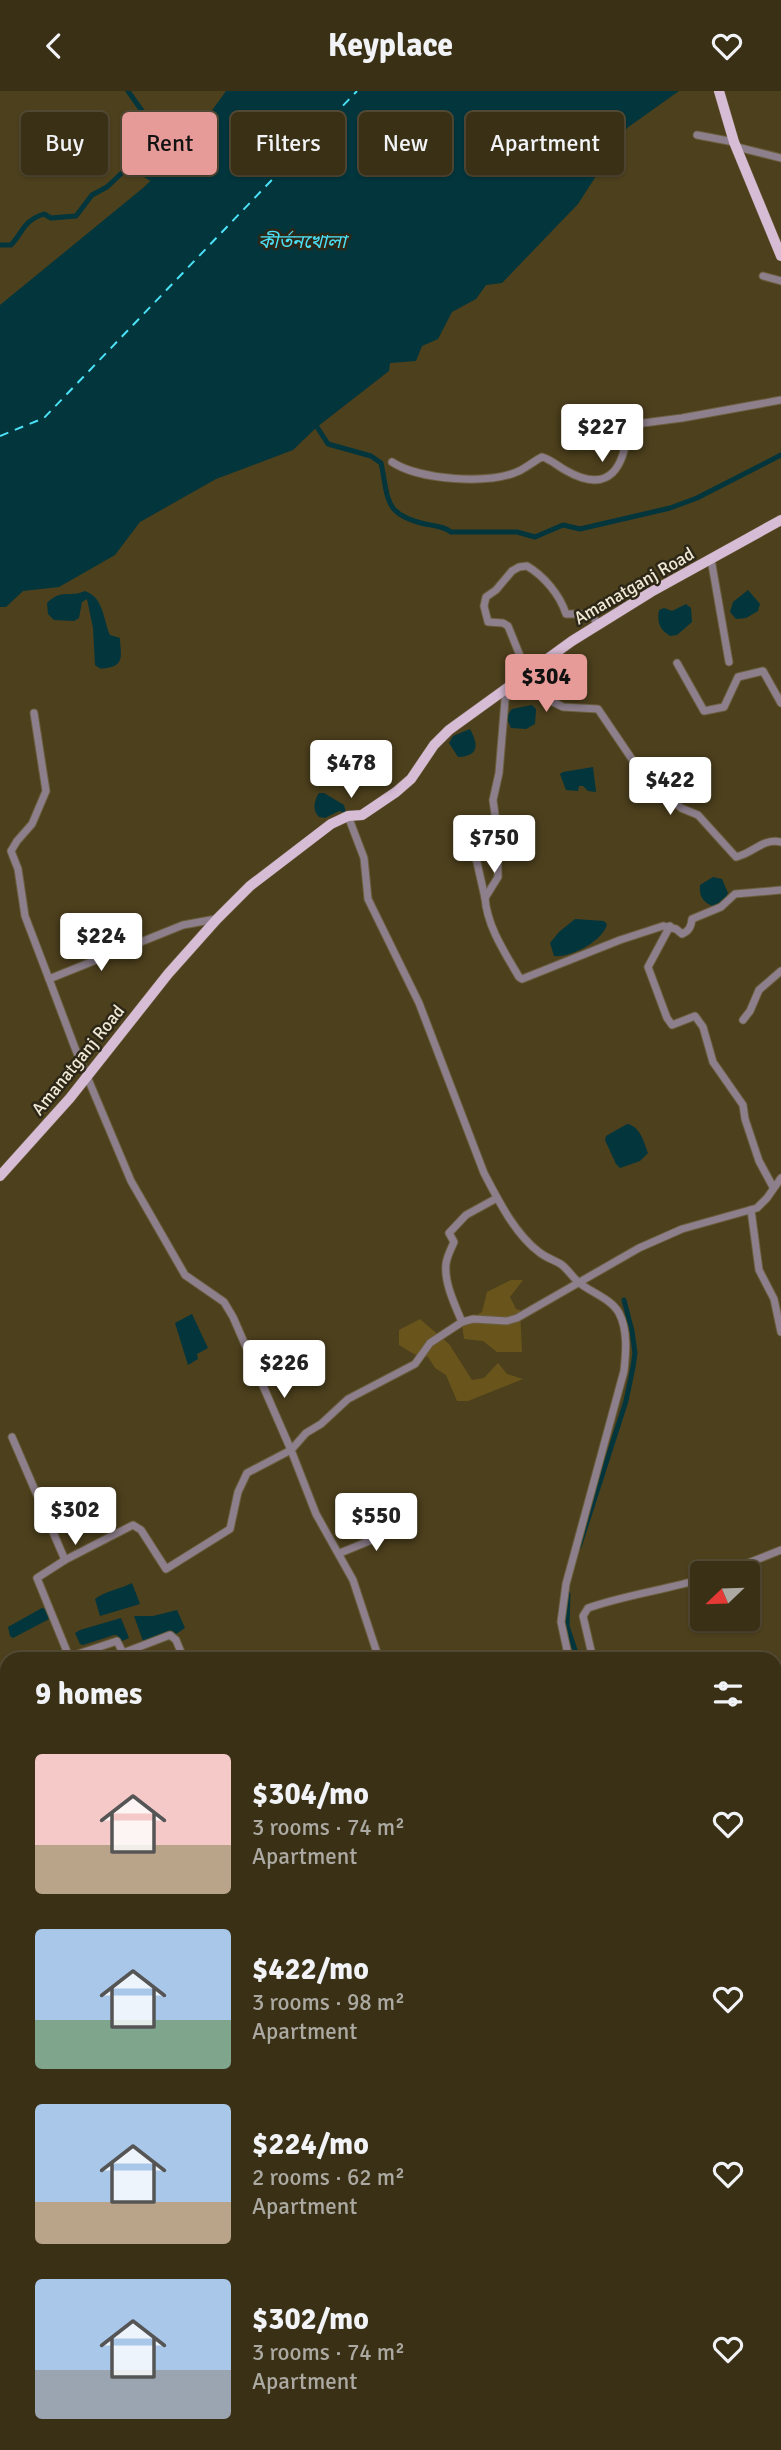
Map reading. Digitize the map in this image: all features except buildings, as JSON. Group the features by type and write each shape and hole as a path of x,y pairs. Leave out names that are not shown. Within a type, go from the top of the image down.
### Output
{"main road":[{"path":"719,91 736,145 781,256"},
{"name":"Amanatganj Road","path":"0,1176 29,1146 134,1015 217,919 250,886 331,824 348,815 362,815 396,792 411,779 434,745 449,730 572,641 781,520"}],"street":[{"path":"697,135 781,158"},
{"path":"763,276 781,281"},
{"path":"391,462 402,469 475,479 520,471 527,464 542,457 552,459 563,470 591,481 606,479 616,470 625,454 628,425 781,400"},
{"path":"711,559 729,662"},
{"path":"527,673 508,626 488,622 484,606 486,597 519,567 527,566 543,579 562,603 566,614 590,614 599,625"},
{"path":"677,663 704,711 724,707 738,677 763,671 781,703"},
{"path":"540,664 554,702 564,706 598,709 640,771 681,808 698,815 736,857 753,852 769,840 781,842"},
{"path":"485,898 498,877 497,829 493,800 499,773 506,688"},
{"path":"34,713 46,791 32,824 11,851 18,869 26,916 87,1076 131,1181 185,1275 224,1302 233,1317 316,1514 353,1580 377,1652"},
{"path":"348,815 363,858 368,899 419,1003 484,1173 506,1215 538,1252 561,1264 578,1282 615,1306 620,1315 626,1355 624,1371 566,1584 561,1622 567,1652"},
{"path":"476,858 488,917 522,979 663,926 670,926 682,933 687,932 692,919 721,907 735,894 781,890"},
{"path":"49,979 183,925 217,919"},
{"path":"670,926 648,967 667,1019 672,1025 695,1016 703,1027 713,1062 743,1105 759,1161 774,1187"},
{"path":"743,1020 760,990 781,971"},
{"path":"67,1652 37,1578 65,1560 134,1525 141,1530 166,1569 230,1529 238,1492 247,1473 291,1450 306,1433 321,1424 348,1399 415,1364 430,1343 462,1322 473,1319 507,1321 517,1318 619,1258 682,1229 751,1210 762,1204 781,1178"},
{"path":"462,1322 446,1274 446,1263 454,1242 449,1233 466,1215 497,1198"},
{"path":"751,1210 759,1269 774,1299 781,1332"},
{"path":"12,1437 65,1560"},
{"path":"340,1553 403,1527"},
{"path":"753,1561 781,1550"},
{"path":"591,1652 583,1616 588,1608 690,1582"},
{"path":"126,1652 170,1635 176,1640 181,1652"},
{"path":"86,1652 117,1641 122,1652"}],"shaded area":[{"path":"511,1280 523,1280 510,1297 516,1309 520,1310 522,1352 497,1352 483,1341 464,1339 462,1324 482,1312 487,1292"},
{"path":"420,1319 449,1344 472,1380 484,1378 498,1363 507,1374 523,1379 468,1401 457,1401 446,1375 435,1368 428,1357 414,1354 399,1345 399,1330"}],"water":[{"name":"কীর্তনখোলা","path":"226,91 679,91 624,133 624,112 466,112 466,175 597,175 578,204 502,283 486,285 476,299 452,312 438,339 422,346 416,361 390,363 389,371 317,427 293,450 216,479 140,522 115,555 59,587 23,591 6,607 0,607 0,305 156,175 217,175 217,112 211,112"},
{"path":"748,590 760,604 758,611 746,618 736,619 730,612 733,602"},
{"path":"85,591 99,604 110,635 120,638 121,657 113,666 101,669 95,665 93,628 87,599 82,602 79,618 74,621 54,620 48,614 47,603 52,598"},
{"path":"686,604 691,608 692,622 677,635 670,636 660,625 659,610 664,608 672,611"},
{"path":"532,705 536,709 535,724 526,729 511,728 506,717 512,709"},
{"path":"470,729 476,744 474,752 458,757 449,743 453,736"},
{"path":"593,767 596,792 588,791 583,786 579,786 578,791 566,790 560,774"},
{"path":"319,793 324,793 344,805 346,813 339,811 325,818 319,817 314,805"},
{"path":"713,877 722,879 728,893 714,907 702,899 700,889 700,885"},
{"path":"575,919 604,921 607,924 600,936 586,947 569,954 554,956 550,943"},
{"path":"627,1124 638,1131 648,1153 640,1161 620,1168 605,1140 606,1136"},
{"path":"192,1314 208,1348 197,1354 198,1359 188,1365 175,1323"},
{"path":"132,1583 140,1604 100,1616 95,1599"},
{"path":"42,1608 48,1610 53,1617 13,1638 10,1636 8,1627"},
{"path":"177,1610 185,1628 176,1634 173,1631 143,1641 134,1616 153,1616"},
{"path":"121,1618 129,1638 120,1642 117,1635 114,1635 80,1644 75,1633"}],"waterway":[{"path":"128,91 163,144 158,157 161,165 158,173 161,176"},
{"path":"0,245 11,245 28,223 44,214 51,218 76,216 92,195 107,187 122,173"},
{"path":"146,175 150,178 155,175"},
{"path":"317,427 328,444 371,456 381,463 387,496 395,510 411,520 442,527 451,532 517,532 535,537 563,525 580,529 670,508 697,498 781,455"},
{"path":"579,1547 626,1401 633,1367 635,1353 624,1300"},
{"path":"568,1594 567,1626 576,1652"}],"ferry route":[{"path":"0,436 44,418 357,91"}]}
